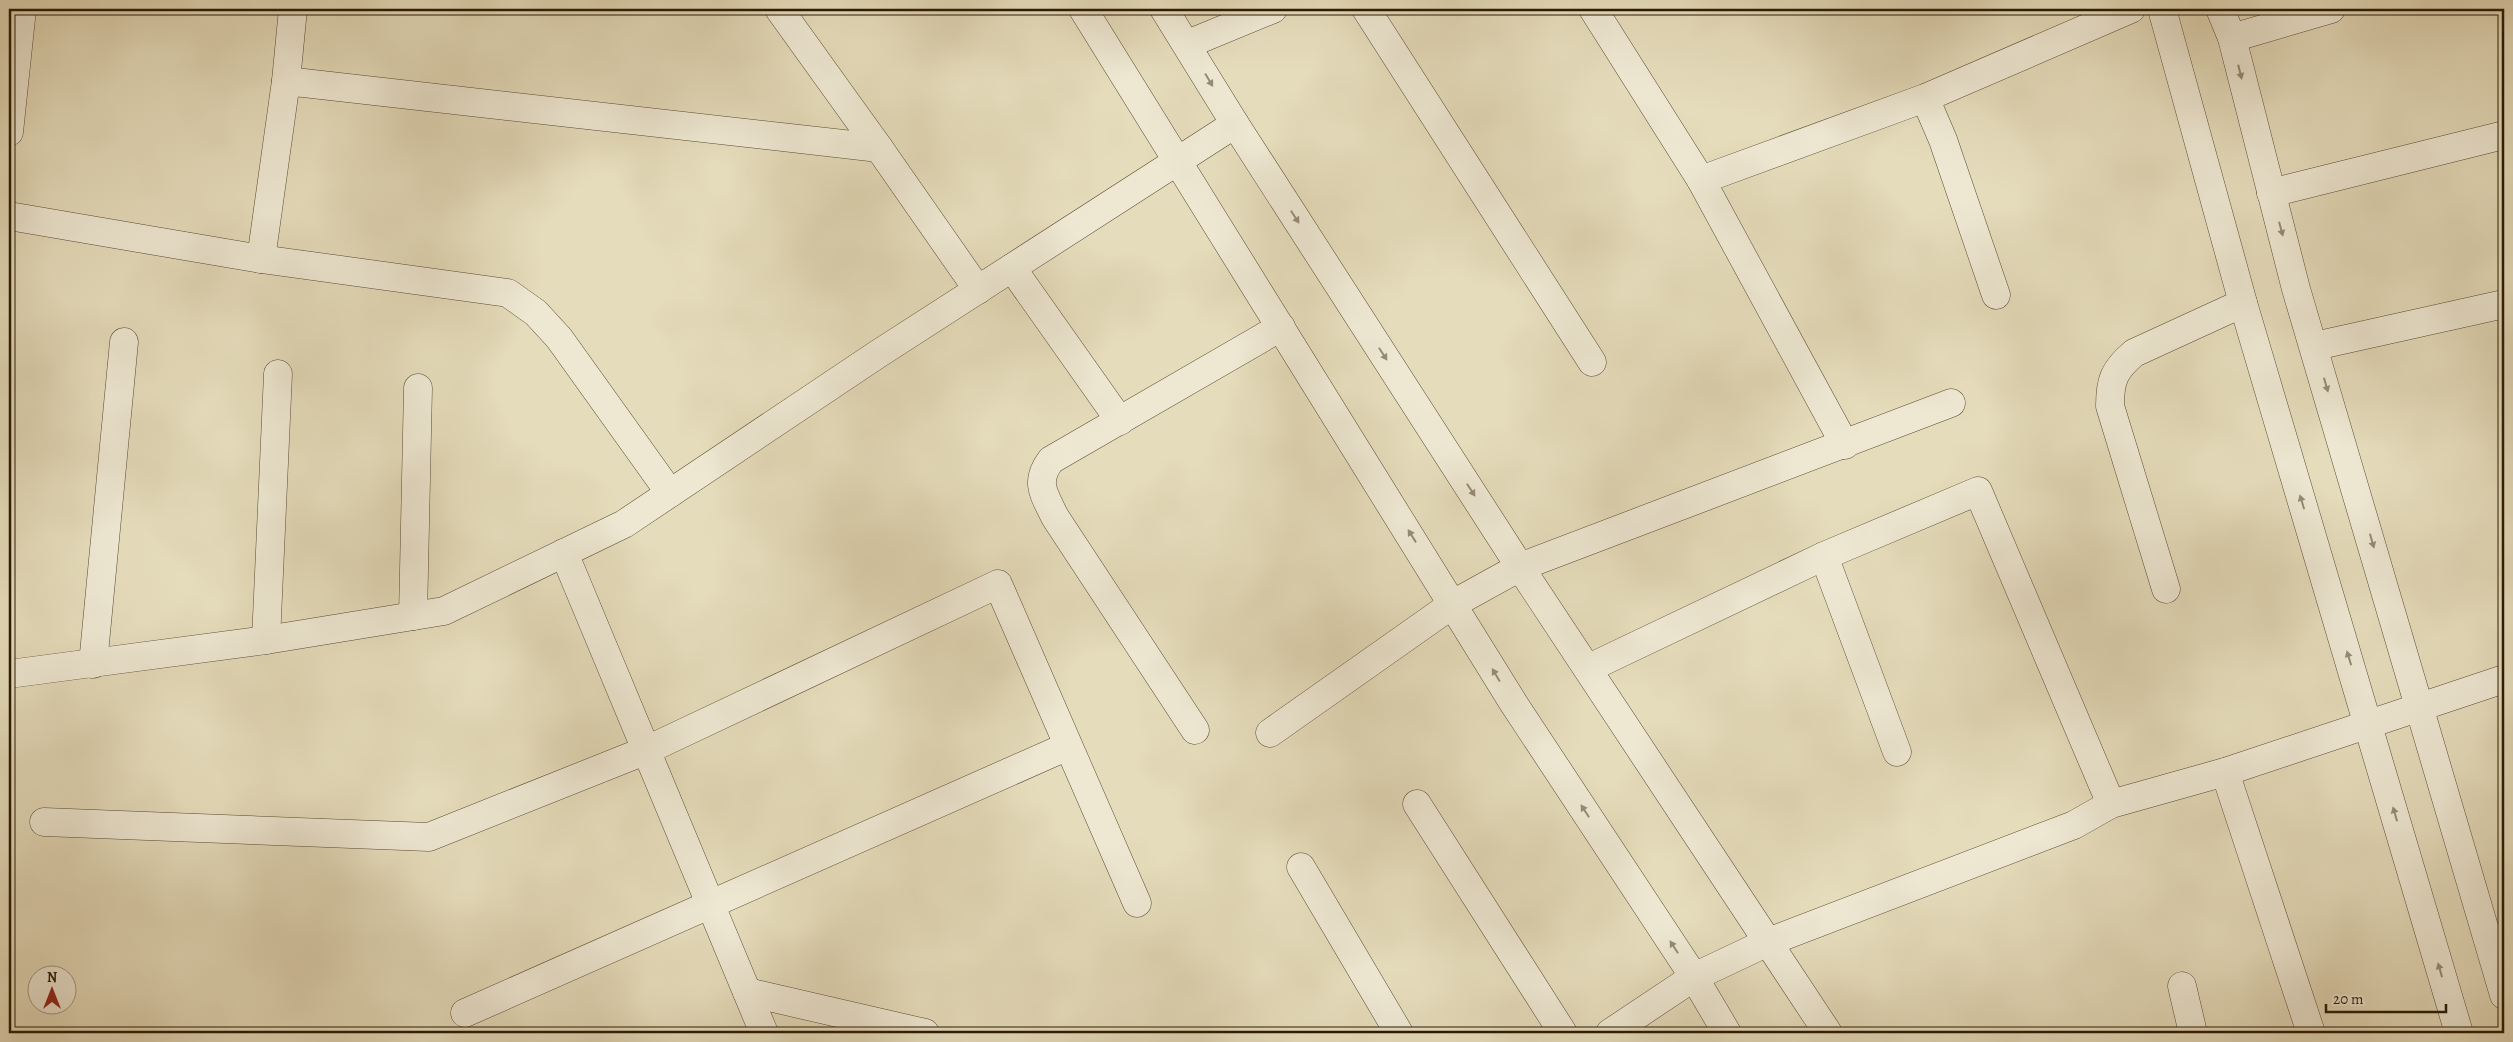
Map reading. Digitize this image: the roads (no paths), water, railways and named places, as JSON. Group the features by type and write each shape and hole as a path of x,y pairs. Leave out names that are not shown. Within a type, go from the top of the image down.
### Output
{"street":[{"path":"9,132 22,9"},
{"path":"261,259 286,81 293,9"},
{"path":"779,9 978,290"},
{"path":"1083,9 1514,704 1694,977 1727,1033"},
{"path":"1164,9 1188,44 1235,124 1520,567 1589,668 1828,1033"},
{"path":"1188,44 1273,9"},
{"path":"1366,9 1592,362"},
{"path":"1593,9 1701,180 1845,445"},
{"path":"1701,180 1925,98 2131,9"},
{"path":"2162,9 2243,302 2459,1033"},
{"path":"2220,9 2232,38 2296,288 2315,346 2504,995"},
{"path":"2232,38 2331,9"},
{"path":"286,81 879,148"},
{"path":"1925,98 1943,140 1996,294"},
{"path":"9,674 266,640 444,611 624,524 978,290 1235,124"},
{"path":"2271,193 2504,135"},
{"path":"9,216 261,259 508,292 536,313 559,338 670,494"},
{"path":"1012,268 1120,421"},
{"path":"2166,589 2110,406 2110,385 2120,365 2134,353 2243,302"},
{"path":"2315,346 2504,304"},
{"path":"1195,730 1055,517 1042,490 1042,472 1051,460 1281,327"},
{"path":"93,664 124,342"},
{"path":"266,640 278,374"},
{"path":"412,616 418,388"},
{"path":"1270,733 1453,604 1520,567 1845,445 1951,403"},
{"path":"1589,668 1824,556 1978,491 2111,804"},
{"path":"564,553 764,1033"},
{"path":"1824,556 1897,752"},
{"path":"44,822 429,836 647,750 998,584 1137,903"},
{"path":"1610,1033 1694,977 1768,942 2074,824 2111,804 2225,772 2369,726 2504,679"},
{"path":"465,1013 1068,746"},
{"path":"2225,772 2311,1033"},
{"path":"1417,804 1563,1033"},
{"path":"1301,866 1399,1033"},
{"path":"2182,986 2193,1033"},
{"path":"747,992 925,1033"}]}
